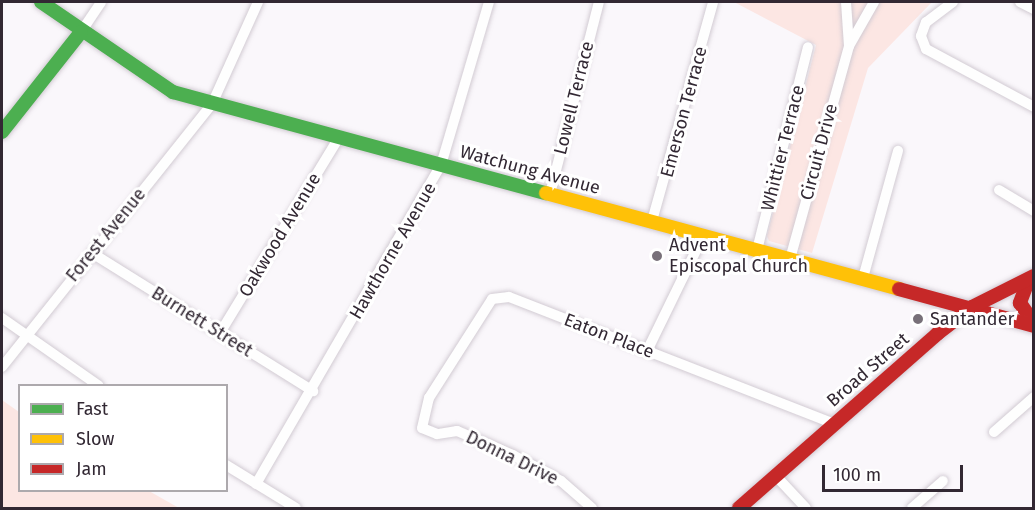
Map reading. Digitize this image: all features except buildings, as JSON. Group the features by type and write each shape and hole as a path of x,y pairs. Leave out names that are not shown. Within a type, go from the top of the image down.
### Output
{"main road":[{"name":"Watchung Avenue","path":"41,2 153,83 212,104 1034,324"},
{"path":"2,132 81,32"},
{"path":"1031,277 1020,303 1034,324"},
{"name":"Broad Street","path":"739,508 972,307 1031,277"}],"street":[{"path":"81,32 102,2"},
{"name":"Forest Avenue","path":"2,366 212,104 258,2"},
{"name":"Hawthorne Avenue","path":"256,484 313,391 441,165 489,2"},
{"name":"Lowell Terrace","path":"550,194 598,2"},
{"name":"Emerson Terrace","path":"652,222 713,2"},
{"path":"846,2 849,46"},
{"path":"849,46 874,2"},
{"path":"952,2 922,30 923,45 932,54 1034,107"},
{"path":"1020,2 1034,9"},
{"name":"Circuit Drive","path":"790,259 849,46"},
{"name":"Whittier Terrace","path":"757,250 808,47"},
{"name":"Oakwood Avenue","path":"220,333 339,137"},
{"path":"863,278 898,150"},
{"path":"999,190 1034,212"},
{"path":"647,351 704,236"},
{"name":"Burnett Street","path":"92,253 313,391"},
{"name":"Eaton Place","path":"429,398 483,310 501,296 834,424"},
{"path":"2,318 25,338 96,384"},
{"path":"994,432 1034,397"},
{"name":"Donna Drive","path":"429,398 422,428 437,434 457,431 513,455 561,481 592,508"},
{"path":"228,466 296,508"},
{"path":"776,475 806,508"},
{"path":"912,508 944,481"}],"shaded area":[{"path":"734,2 932,2 868,68 812,253 769,241 767,236 816,45"},
{"path":"2,400 18,411 18,492 151,492 179,508 2,508"}],"traffic: fast":[{"path":"41,2 173,92 546,193"},
{"path":"2,132 81,32"}],"traffic: slow":[{"path":"546,193 899,289"}],"traffic: jam":[{"path":"739,508 937,334 972,307 1034,276"},
{"path":"1029,279 1020,303 1034,323"},
{"path":"899,289 1034,326"}],"place":[{"name":"Advent Episcopal Church","path":"657,256"},
{"name":"Santander","path":"918,319"}]}
